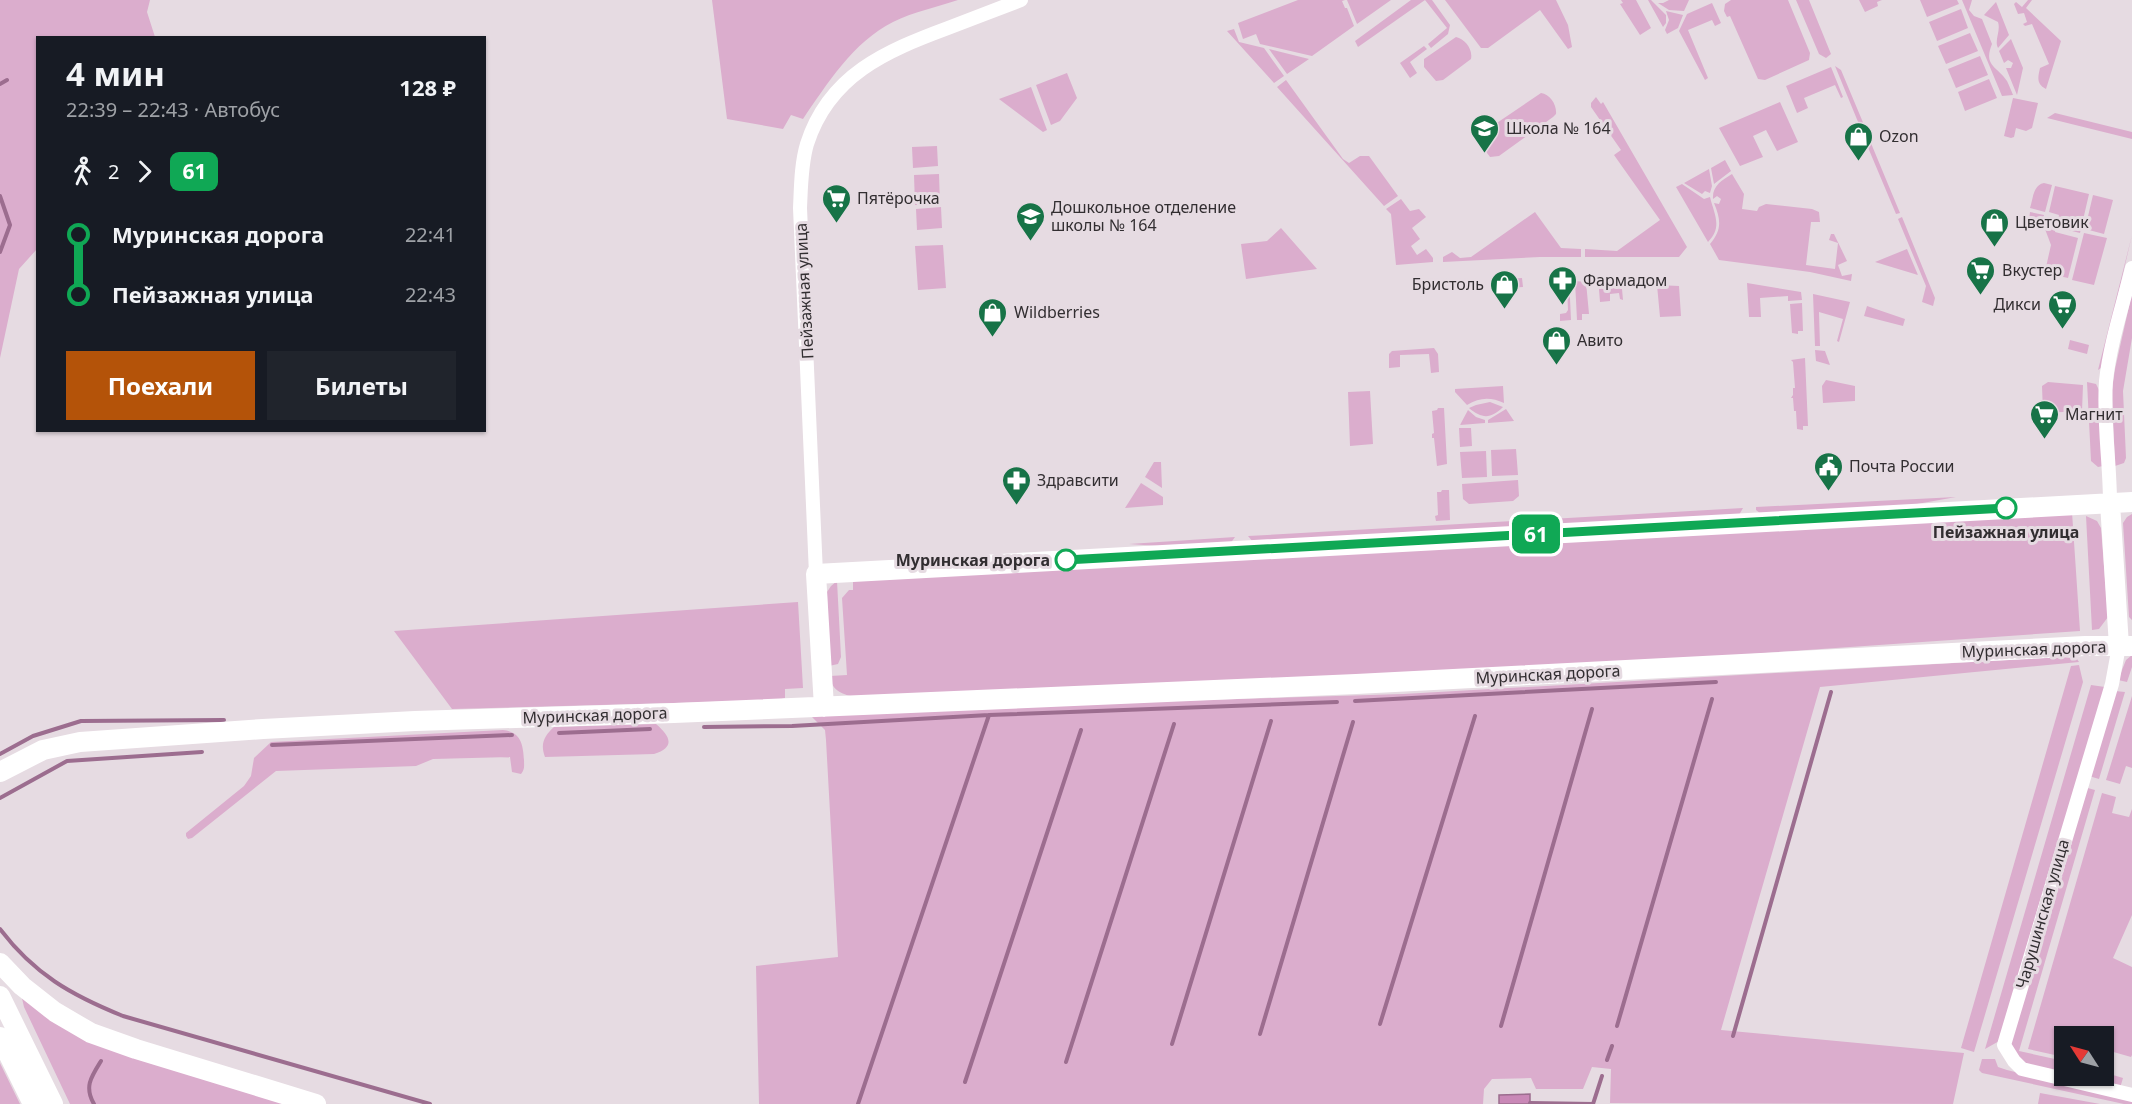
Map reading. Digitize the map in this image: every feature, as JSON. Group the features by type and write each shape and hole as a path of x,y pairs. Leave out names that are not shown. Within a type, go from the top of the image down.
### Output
{"street":[{"name":"Пейзажная улица","path":"824,707 800,208 802,169 807,144 826,106 842,86 862,68 882,55 906,44 1021,0"},
{"path":"2126,646 2110,502 2105,400 2110,355 2132,268"},
{"path":"816,574 2132,502"},
{"name":"Муринская дорога","path":"0,772 43,750 80,742 415,721 824,707 1356,684 2085,646 2126,646"},
{"name":"Чарушинская улица","path":"2126,646 2112,684 2004,1045 2014,1062 2022,1069 2132,1095"},
{"path":"0,963 22,986 47,1006 91,1033 316,1104"},
{"path":"0,996 53,1104"},
{"path":"0,1037 33,1104"}],"shaded area":[{"path":"0,0 150,0 147,12 155,36 36,36 36,250 19,269 0,358"},
{"path":"712,0 958,0 909,15 879,30 853,52 803,119 791,115 783,129 727,119"},
{"path":"1298,0 1345,0 1342,1 1354,26 1312,56 1260,44 1256,34 1243,39 1238,23"},
{"path":"1347,0 1391,0 1357,24"},
{"path":"1411,0 1425,0 1358,47 1355,41"},
{"path":"1425,0 1432,0 1450,25 1448,34 1431,48 1428,44 1447,28"},
{"path":"1445,0 1556,0 1568,25 1572,47 1568,49 1540,10 1488,48 1481,48"},
{"path":"1621,0 1636,0 1651,28 1640,35 1620,4 1623,3"},
{"path":"1648,0 1651,0 1666,15 1666,23 1663,27"},
{"path":"1669,0 1689,0 1684,11 1669,10 1658,3"},
{"path":"1731,0 1788,0 1810,53 1809,60 1765,80 1758,79 1730,16 1727,17 1724,11 1725,4"},
{"path":"1796,0 1809,0 1831,54 1826,58 1819,54"},
{"path":"1859,0 1882,0 1877,2 1878,6 1865,12"},
{"path":"1920,0 1957,0 1959,4 1927,17"},
{"path":"1962,0 1972,0 1969,10 1974,16 1982,19 1992,44 1990,61 2007,81 2013,95 2002,96"},
{"path":"2028,0 2032,0 2026,8 2061,41 2046,89 2038,80 2040,68 2049,64 2032,24 2025,26 2023,24 2027,22 2024,13 2018,14 2014,4 2016,2 2022,7"},
{"path":"1996,2 2009,35 1998,48 1998,22 1984,15"},
{"path":"1712,3 1721,23 1715,26 1712,20 1688,30 1708,78 1705,80 1679,31 1687,14"},
{"path":"1961,9 1968,28 1937,41 1929,22"},
{"path":"1666,11 1683,15 1678,28 1667,34 1665,30 1669,20"},
{"path":"1234,29 1239,42 1264,48 1284,76 1274,83 1227,31"},
{"path":"1970,33 1978,51 1946,64 1938,46"},
{"path":"1456,37 1468,45 1471,59 1443,80 1436,81 1424,67 1424,59"},
{"path":"2011,39 2023,68 2017,95 2006,68 2011,68 2013,63 2008,60 2004,63 1999,51"},
{"path":"1424,46 1427,49 1410,62 1417,73 1410,78 1400,63"},
{"path":"1269,49 1309,59 1287,74"},
{"path":"1980,56 1988,75 1956,88 1948,69"},
{"path":"1835,66 1841,70 1867,132 1863,134"},
{"path":"1831,67 1843,97 1841,98 1835,85 1804,98 1808,108 1797,113 1786,86"},
{"path":"1067,73 1077,98 1060,121 1051,125 1036,85"},
{"path":"1989,79 1997,98 1965,111 1958,92"},
{"path":"1286,80 1343,159 1349,163 1360,156 1369,156 1398,196 1384,206 1277,87"},
{"path":"1031,87 1047,130 1043,132 999,99"},
{"path":"1541,93 1552,100 1556,114 1499,156 1490,157 1479,142 1482,133"},
{"path":"1596,97 1601,104 1603,102 1687,247 1679,257 1585,257 1585,249 1617,251 1660,220 1614,155 1621,150 1591,107"},
{"path":"2013,98 2038,103 2032,128 2026,131 2016,128 2014,137 2011,138 2004,136"},
{"path":"1780,102 1798,142 1777,151 1766,130 1753,136 1763,157 1740,166 1719,128"},
{"path":"2055,113 2132,132 2132,139 2047,118"},
{"path":"1868,136 1900,213 1896,214 1864,138"},
{"path":"937,146 938,166 913,168 912,147"},
{"path":"1725,160 1731,171 1714,184 1711,168"},
{"path":"1709,169 1712,186 1710,193 1705,191 1702,194 1684,183"},
{"path":"939,174 940,204 915,205 914,175"},
{"path":"1732,174 1744,194 1742,209 1757,211 1759,207 1766,204 1812,209 1819,212 1820,222 1811,222 1806,265 1835,269 1838,243 1829,240 1831,234 1834,234 1847,261 1838,265 1842,276 1852,274 1851,281 1810,272 1719,260 1710,244 1717,234 1719,225 1714,203 1719,204 1721,199 1717,196 1713,199 1713,194 1718,184"},
{"path":"2044,183 2052,185 2045,212 2030,208 2036,189"},
{"path":"1682,184 1704,199 1710,197 1716,226 1708,242 1676,187"},
{"path":"2055,186 2089,194 2080,233 2056,227 2055,232 2078,238 2068,278 2050,274 2046,267 2051,245 2045,229 2048,216 2058,218 2059,215 2049,212"},
{"path":"2093,195 2113,200 2104,234 2085,229"},
{"path":"1401,199 1410,211 1419,209 1426,217 1412,228 1420,239 1411,246 1417,255 1426,249 1433,258 1433,262 1396,265 1391,214 1386,209"},
{"path":"941,207 942,228 917,230 916,209"},
{"path":"1535,212 1561,248 1581,249 1581,257 1443,262 1443,257 1452,252 1460,258 1471,257"},
{"path":"2030,212 2044,215 2042,226 2029,220"},
{"path":"1902,217 1935,298 1933,306 1922,302 1926,286 1898,219"},
{"path":"1281,228 1317,269 1246,279 1241,244 1267,241"},
{"path":"2084,233 2107,238 2094,285 2072,280"},
{"path":"2132,235 2101,368 2098,370"},
{"path":"943,245 946,288 918,290 915,246"},
{"path":"1907,249 1918,275 1875,262"},
{"path":"1569,277 1571,320 1560,321 1560,314 1568,310 1567,286 1561,284 1559,278"},
{"path":"1598,277 1621,278 1623,300 1620,299 1619,293 1610,294 1610,301 1600,302"},
{"path":"1522,278 1523,287 1506,288 1506,279"},
{"path":"1462,281 1463,290 1447,291 1447,282"},
{"path":"1575,281 1586,282 1589,314 1582,314 1582,320 1577,320"},
{"path":"1747,283 1801,292 1802,300 1788,301 1788,296 1760,298 1761,317 1749,317"},
{"path":"1657,285 1679,286 1681,316 1660,317"},
{"path":"2132,293 2132,338 2123,391 2126,458 2124,463 2115,466 2112,390"},
{"path":"1813,294 1850,302 1839,342 1837,341 1843,319 1819,312 1820,346 1815,346"},
{"path":"1802,303 1803,331 1798,331 1798,334 1792,333 1790,304"},
{"path":"1867,306 1905,319 1903,326 1864,316"},
{"path":"2070,340 2089,345 2087,354 2068,349"},
{"path":"1434,348 1438,354 1439,372 1431,373 1429,354 1400,355 1400,367 1389,368 1389,354 1392,351"},
{"path":"1815,350 1825,351 1830,365 1816,361"},
{"path":"1805,358 1808,426 1803,426 1803,430 1797,429 1796,411 1794,411 1793,398 1791,398 1793,388 1795,388 1791,360"},
{"path":"1826,380 1855,386 1855,401 1823,403 1822,386"},
{"path":"2048,382 2083,385 2082,411 2043,413 2042,386"},
{"path":"2087,382 2096,384 2099,390 2103,466 2098,467 2091,461"},
{"path":"1503,386 1504,403 1486,399 1476,400 1467,405 1455,392 1455,389"},
{"path":"1370,391 1373,444 1350,446 1348,392"},
{"path":"1490,402 1503,407 1494,414 1486,416 1469,408 1476,405"},
{"path":"1444,408 1447,464 1437,466 1434,438 1432,438 1434,433 1432,411"},
{"path":"1506,409 1514,421 1488,423 1488,420"},
{"path":"1468,410 1476,417 1485,420 1485,423 1460,425"},
{"path":"1459,428 1471,428 1472,446 1460,447"},
{"path":"1516,449 1518,475 1492,476 1491,450"},
{"path":"1486,451 1487,477 1462,478 1460,452"},
{"path":"1154,462 1161,462 1162,488 1145,477"},
{"path":"1518,480 1519,496 1513,501 1469,504 1463,499 1462,484"},
{"path":"1141,483 1163,497 1163,505 1125,508"},
{"path":"1449,490 1450,520 1436,521 1437,492"},
{"path":"1956,497 1906,506 1761,514 1756,510 1756,507"},
{"path":"1743,508 1739,515 1253,542 1248,536"},
{"path":"2072,512 2080,631 1622,663 857,698 843,694 836,689 830,676 847,675 842,598 849,590 853,590 853,580"},
{"path":"2132,514 2132,620 2129,617 2123,523"},
{"path":"2086,516 2097,521 2101,528 2108,617 2099,629 2092,630"},
{"path":"1235,537 1230,544 1173,547 1129,544"},
{"path":"837,581 841,657 838,664 829,666 827,592"},
{"path":"798,602 803,688 785,689 785,698 778,700 452,709 394,631"},
{"path":"2132,655 2132,667 2127,682 2118,680 2126,660"},
{"path":"2062,657 2077,659 2079,662 1820,687 1721,1030 1964,1053 1953,1104 1610,1103 1611,1069 1592,1067 1583,1089 1536,1089 1531,1078 1492,1079 1484,1089 1483,1104 759,1104 756,966 838,957 825,730 812,717 812,712 1403,694"},
{"path":"2079,665 2083,682 1974,1052 1961,1048 2071,666"},
{"path":"2091,685 2105,687 2001,1040 1985,1049"},
{"path":"2115,691 2125,692 2099,779 2089,776"},
{"path":"2132,696 2132,768 2126,766 2120,784 2106,780"},
{"path":"656,724 665,733 668,745 654,754 545,757 544,740 554,727"},
{"path":"503,730 514,733 522,744 524,766 521,774 512,772 510,757 433,759 416,766 276,771 192,838 188,839 186,836 186,833 244,786 251,776 254,758 271,742"},
{"path":"2084,787 2095,790 2019,1051 2054,1059 2054,1071 2030,1065 2024,1061 2018,1056 2009,1038"},
{"path":"2102,793 2116,797 2112,813 2129,817 2132,809 2132,915 2113,958 2132,967 2132,1055 2131,1057 2114,1052 2114,1026 2054,1026 2054,1055 2028,1049"},
{"path":"21,994 80,1034 299,1104 70,1104 24,1007"},
{"path":"1982,1059 1995,1059 1998,1067 2054,1082 2054,1086 2072,1086 2132,1101 2132,1104 1982,1073 1979,1070"},
{"path":"0,1063 20,1104 0,1104"},
{"path":"2114,1075 2123,1078 2120,1088 2112,1086"},
{"path":"2040,1093 2100,1104 2038,1104"},
{"path":"1530,1094 1530,1104 1499,1104 1499,1095"}],"waterway":[{"path":"0,84 7,80"},
{"path":"0,196 10,225 0,252"},
{"path":"1355,701 1716,682"},
{"path":"1733,1036 1831,692"},
{"path":"1617,1026 1712,699"},
{"path":"704,727 792,726 989,715 1337,702"},
{"path":"1501,1026 1592,709"},
{"path":"858,1104 989,715"},
{"path":"1380,1024 1475,716"},
{"path":"0,754 33,736 81,721 224,720"},
{"path":"1172,1044 1271,721"},
{"path":"1260,1034 1353,722"},
{"path":"1066,1062 1174,724"},
{"path":"559,733 650,729"},
{"path":"965,1082 1081,730"},
{"path":"272,745 512,735"},
{"path":"0,798 67,761 202,752"},
{"path":"0,929 26,959 55,982 123,1016 430,1104"},
{"path":"1607,1060 1612,1046"},
{"path":"94,1104 89,1087 101,1061"},
{"path":"1593,1104 1602,1076"},
{"path":"1530,1103 1593,1104"}],"bus line":[{"name":"61","path":"1066,560 2006,508"}],"place":[{"name":"Школа № 164","path":"1485,154"},
{"name":"Ozon","path":"1858,162"},
{"name":"Пятёрочка","path":"836,224"},
{"name":"Дошкольное отделение школы № 164","path":"1030,242"},
{"name":"Цветовик","path":"1994,248"},
{"name":"Вкустер","path":"1981,296"},
{"name":"Фармадом","path":"1562,306"},
{"name":"Бристоль","path":"1505,310"},
{"name":"Дикси","path":"2062,330"},
{"name":"Wildberries","path":"993,338"},
{"name":"Авито","path":"1556,366"},
{"name":"Магнит","path":"2044,440"},
{"name":"Почта России","path":"1828,492"},
{"name":"Здравсити","path":"1016,506"},
{"name":"Пейзажная улица","path":"2006,508"},
{"name":"Муринская дорога","path":"1066,560"}]}
